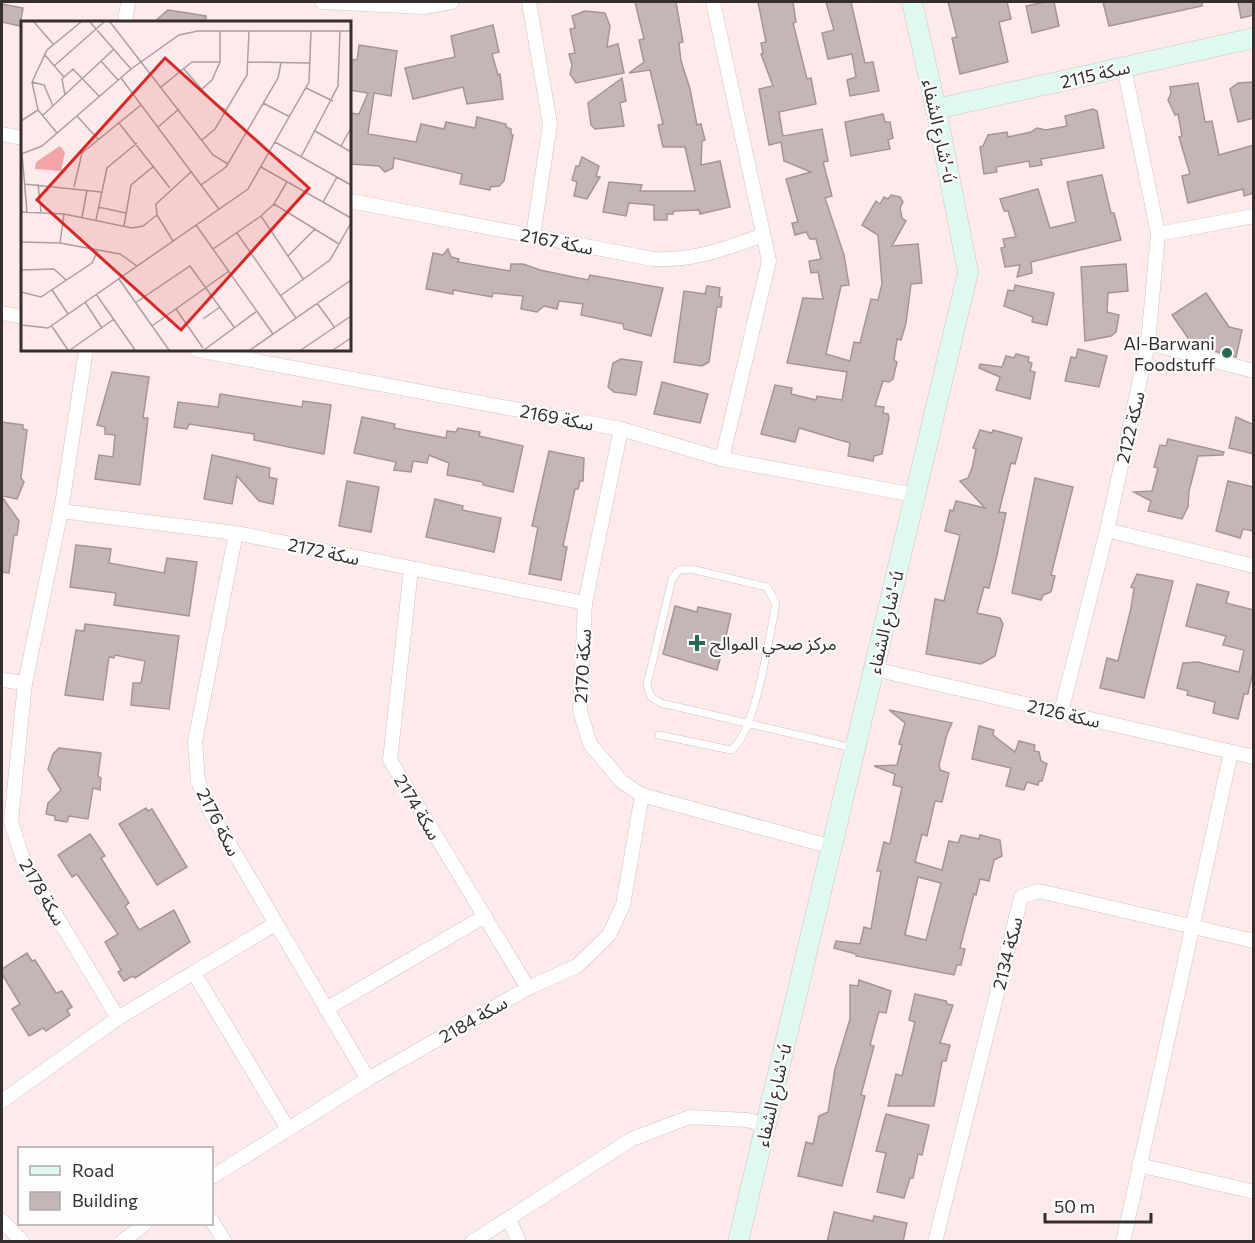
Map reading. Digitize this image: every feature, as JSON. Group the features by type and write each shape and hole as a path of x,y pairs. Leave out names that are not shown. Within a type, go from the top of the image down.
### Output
{"street":[{"path":"125,21 128,2"},
{"path":"322,2 423,7 452,2"},
{"path":"529,2 550,124 533,236"},
{"path":"713,2 769,261 722,459"},
{"name":"شارع الشفاء'-ú","path":"738,1242 968,272 912,2"},
{"name":"سكة 2115","path":"936,109 1254,38"},
{"name":"سكة 2122","path":"1061,712 1107,530 1148,343 1158,234 1124,67"},
{"path":"2,134 21,138"},
{"name":"سكة 2167","path":"351,201 653,259 678,260 708,255 763,235"},
{"path":"1158,234 1254,216"},
{"path":"2,313 21,317"},
{"path":"1148,343 1254,371"},
{"name":"سكة 2178","path":"86,351 61,511 25,682 11,822 24,862 118,1018"},
{"name":"سكة 2169","path":"211,351 266,355 621,429 722,459 915,495"},
{"name":"سكة 2170","path":"621,429 585,603 580,711 590,744 622,782 642,795 832,846"},
{"name":"سكة 2172","path":"61,511 236,533 585,603"},
{"path":"1107,530 1254,566"},
{"name":"سكة 2176","path":"236,533 195,741 198,781 210,813 368,1080"},
{"name":"سكة 2174","path":"411,569 390,760 528,987"},
{"name":"سكة 2126","path":"874,669 1254,757"},
{"path":"2,680 25,682"},
{"path":"1123,1242 1231,752"},
{"name":"سكة 2184","path":"213,1176 368,1080 528,987 577,966 609,935 623,904 642,795"},
{"name":"سكة 2134","path":"935,1242 1021,897 1039,891 1254,941"},
{"path":"326,1009 485,916"},
{"path":"2,1101 118,1018 275,924"},
{"path":"194,973 288,1129"},
{"path":"472,1242 632,1139 690,1117 747,1120 766,1125"},
{"path":"1139,1165 1254,1192"},
{"path":"509,1219 519,1242"},
{"path":"2,1221 23,1242"},
{"path":"213,1223 225,1242"},
{"path":"121,1242 145,1225"}],"lane":[{"path":"659,735 731,750 737,746 750,724 776,604 767,588 691,568 680,570 672,579 647,685 651,697 661,704 750,724 855,749"}],"building":[{"path":"635,2 676,2 683,42 679,43 681,61 690,89 697,125 701,124 705,140 702,141 701,165 720,161 730,207 700,214 699,210 674,211 673,214 667,214 667,220 654,220 654,205 629,203 626,216 603,212 609,182 642,185 640,191 695,191 685,147 663,147 658,125 663,124 650,70 629,73 644,62 639,40 644,39"},
{"path":"758,2 793,2 796,22 793,23 807,79 811,78 816,104 779,112 783,136 822,129 828,161 823,162 832,196 825,198 844,255 849,285 841,286 826,354 850,361 854,342 860,343 871,299 878,300 882,284 878,235 862,225 876,201 880,204 884,197 888,199 891,195 900,197 903,202 900,208 902,218 906,221 892,246 918,244 922,283 911,284 906,323 901,340 897,339 894,360 897,362 893,379 889,382 883,381 875,406 884,407 883,413 888,414 889,418 882,454 874,456 873,461 848,456 850,443 799,428 795,442 761,434 775,385 792,388 791,394 816,400 817,396 842,400 847,372 787,363 803,298 823,299 818,272 811,273 809,261 821,259 816,239 810,239 806,232 795,235 792,223 798,222 786,179 811,172 784,161 781,142 769,145 759,89 773,86 761,54 763,53 761,43 766,42"},
{"path":"826,2 851,2 865,63 873,62 879,91 850,96 847,80 856,77 852,54 828,59 822,33 834,30"},
{"path":"948,2 1007,2 1011,19 999,22 1008,62 960,74 952,38 957,37"},
{"path":"1054,2 1059,26 1032,33 1026,6"},
{"path":"1103,2 1202,2 1202,6 1109,26"},
{"path":"1238,2 1254,2 1254,15 1241,18"},
{"path":"2,4 23,8 20,26 2,22"},
{"path":"168,10 206,16 206,21 155,21"},
{"path":"585,11 605,13 610,26 607,47 618,44 624,73 576,83 570,74 572,65 569,54 575,53 570,29 575,28 572,16"},
{"path":"493,25 499,52 492,54 498,75 500,74 503,99 467,104 463,87 413,99 405,68 455,57 451,36"},
{"path":"359,45 397,51 391,96 374,93 368,134 416,142 421,124 444,129 446,122 475,128 477,117 506,124 513,135 504,181 499,186 490,187 490,190 460,184 462,174 394,158 393,168 385,172 379,166 351,164 351,113 359,114 368,93 351,90 351,59 357,60"},
{"path":"622,78 626,101 620,103 624,126 595,129 591,125 588,103"},
{"path":"1254,82 1254,118 1238,122 1230,89 1238,83"},
{"path":"1198,83 1205,122 1212,121 1219,155 1254,145 1254,193 1244,196 1243,189 1188,203 1182,176 1190,174 1179,137 1182,136 1178,114 1175,115 1168,100 1171,93 1170,87"},
{"path":"1093,109 1097,111 1104,148 1041,159 1042,165 1030,167 1029,161 996,167 997,172 984,174 980,147 983,146 988,135 1007,132 1008,137 1031,132 1037,128 1046,130 1067,126 1065,116"},
{"path":"883,114 885,122 890,122 893,138 888,140 890,149 851,156 845,122"},
{"path":"582,157 599,166 596,176 600,177 587,199 574,196 577,182 572,180 576,166 579,166"},
{"path":"1102,175 1111,213 1114,213 1121,240 1031,262 1032,273 1017,277 1020,265 1005,267 1001,248 1005,247 1003,239 1016,237 1008,211 1004,211 1000,199 1038,189 1050,228 1076,222 1067,182"},
{"path":"448,249 451,257 459,259 458,262 510,271 511,264 523,264 588,280 590,275 663,288 651,336 624,329 623,324 581,315 583,304 559,301 557,309 544,306 537,312 521,309 523,296 493,293 492,297 453,290 453,294 426,289 433,253 443,255"},
{"path":"1126,264 1128,291 1108,293 1107,312 1119,315 1116,332 1111,336 1085,341 1081,267"},
{"path":"1015,285 1054,293 1047,325 1032,322 1033,317 1004,306 1008,290 1014,291"},
{"path":"707,286 720,288 719,297 722,297 721,307 717,307 709,362 702,366 674,362 684,291 705,294"},
{"path":"1206,293 1229,327 1242,330 1236,357 1193,345 1172,315"},
{"path":"1078,349 1107,356 1099,387 1065,381 1071,357 1076,358"},
{"path":"1016,354 1029,357 1028,362 1032,363 1030,371 1035,372 1030,399 996,390 1000,377 979,368 980,364 1002,367 1006,356 1014,358"},
{"path":"621,359 642,362 636,395 614,392 608,387 613,363"},
{"path":"112,372 149,377 143,418 148,418 140,485 95,479 99,455 113,457 115,435 105,434 105,427 97,425"},
{"path":"662,382 708,394 700,423 654,414"},
{"path":"220,394 302,407 303,401 331,405 324,454 254,440 254,434 189,424 187,429 174,427 178,402 218,407"},
{"path":"362,417 395,424 394,428 446,438 447,431 456,432 458,428 480,432 479,436 523,446 513,492 483,485 483,482 447,475 449,463 429,455 427,463 413,461 411,472 394,470 396,462 354,453"},
{"path":"1236,417 1254,425 1254,454 1229,448"},
{"path":"2,422 23,425 23,429 27,430 21,478 24,482 17,499 2,496"},
{"path":"980,430 992,433 993,430 1022,438 1015,464 1011,463 999,512 1006,513 989,588 984,587 977,613 1000,618 1003,624 995,656 981,664 926,654 935,599 944,601 960,535 945,531 950,510 953,511 956,501 985,508 960,481 968,478 972,468 976,449 973,448"},
{"path":"1168,439 1224,452 1223,455 1198,456 1189,491 1188,507 1182,519 1148,511 1151,501 1134,492 1152,491 1158,468 1154,467 1160,445 1166,446"},
{"path":"549,451 584,458 583,481 580,481 578,489 575,489 563,546 567,547 561,580 529,574 538,527 532,526"},
{"path":"212,455 270,468 269,477 277,479 273,504 259,501 237,476 232,504 204,499"},
{"path":"1035,478 1073,487 1051,575 1055,576 1051,592 1043,595 1041,600 1012,593"},
{"path":"347,481 379,487 371,532 339,526"},
{"path":"1228,481 1254,487 1254,531 1243,529 1240,538 1216,531"},
{"path":"2,497 19,521 17,535 14,535 9,573 2,572"},
{"path":"435,499 463,506 462,510 501,518 494,552 426,537"},
{"path":"76,545 111,549 109,563 164,573 167,558 197,562 189,616 114,605 116,593 70,587"},
{"path":"1137,574 1173,581 1144,698 1100,688 1107,658 1118,661 1131,608 1134,588 1131,587"},
{"path":"1197,584 1229,592 1226,603 1254,610 1254,667 1248,694 1244,694 1238,719 1213,713 1215,702 1187,695 1188,691 1177,688 1183,663 1198,662 1239,672 1244,650 1223,645 1226,636 1186,626"},
{"name":"مركز صحي الموالح","path":"675,606 697,612 698,607 731,614 726,636 730,637 727,649 723,648 717,670 663,654"},
{"path":"85,624 179,636 169,709 131,705 133,683 141,683 145,661 115,655 114,658 109,657 103,700 65,695 76,630 84,631"},
{"path":"889,710 952,723 939,765 940,770 949,773 942,802 935,801 927,836 922,834 915,862 942,870 949,841 958,843 961,835 979,839 980,835 1000,840 1002,856 994,860 989,881 980,879 976,895 974,894 960,948 965,949 961,965 957,965 954,975 856,956 856,954 834,948 836,941 860,944 864,927 871,929 881,871 877,871 884,842 890,844 902,787 893,785 895,774 874,766 897,765 902,745 899,744 905,723","holes":["918,877 941,883 926,940 905,935"]},
{"path":"979,726 994,730 993,735 1015,752 1019,741 1035,745 1034,751 1039,752 1041,761 1047,764 1042,781 1039,781 1038,785 1027,782 1024,790 1006,786 1011,768 972,759"},
{"path":"59,748 101,753 98,776 101,778 100,790 93,788 88,819 69,816 67,822 55,820 55,816 46,814 48,803 61,790 48,769 53,754"},
{"path":"146,808 148,811 152,809 187,867 157,885 119,824"},
{"path":"90,834 105,856 101,858 129,903 125,906 139,930 174,910 190,942 135,978 133,976 124,981 118,972 121,970 105,942 118,934 77,874 72,877 58,855"},
{"path":"27,953 32,961 35,960 56,993 62,991 72,1007 67,1010 70,1015 46,1031 43,1028 29,1036 12,1009 20,1004 2,974 2,969"},
{"path":"859,980 891,991 886,1013 879,1012 870,1045 874,1046 861,1095 865,1096 842,1186 798,1176 806,1142 813,1144 819,1116 828,1112 835,1069 850,1019 850,985 858,986"},
{"path":"915,994 946,1001 947,1004 953,1005 940,1043 950,1045 946,1061 942,1061 934,1106 888,1106 896,1074 902,1076 915,1022 909,1020"},
{"path":"886,1114 929,1125 922,1155 918,1154 913,1178 910,1178 904,1198 877,1192 886,1153 876,1151"},
{"path":"834,1212 873,1221 874,1216 907,1223 903,1242 827,1242"}],"place":[{"name":"Al-Barwani Foodstuff","path":"1227,353"},
{"name":"مركز صحي الموالح","path":"697,643"}]}
